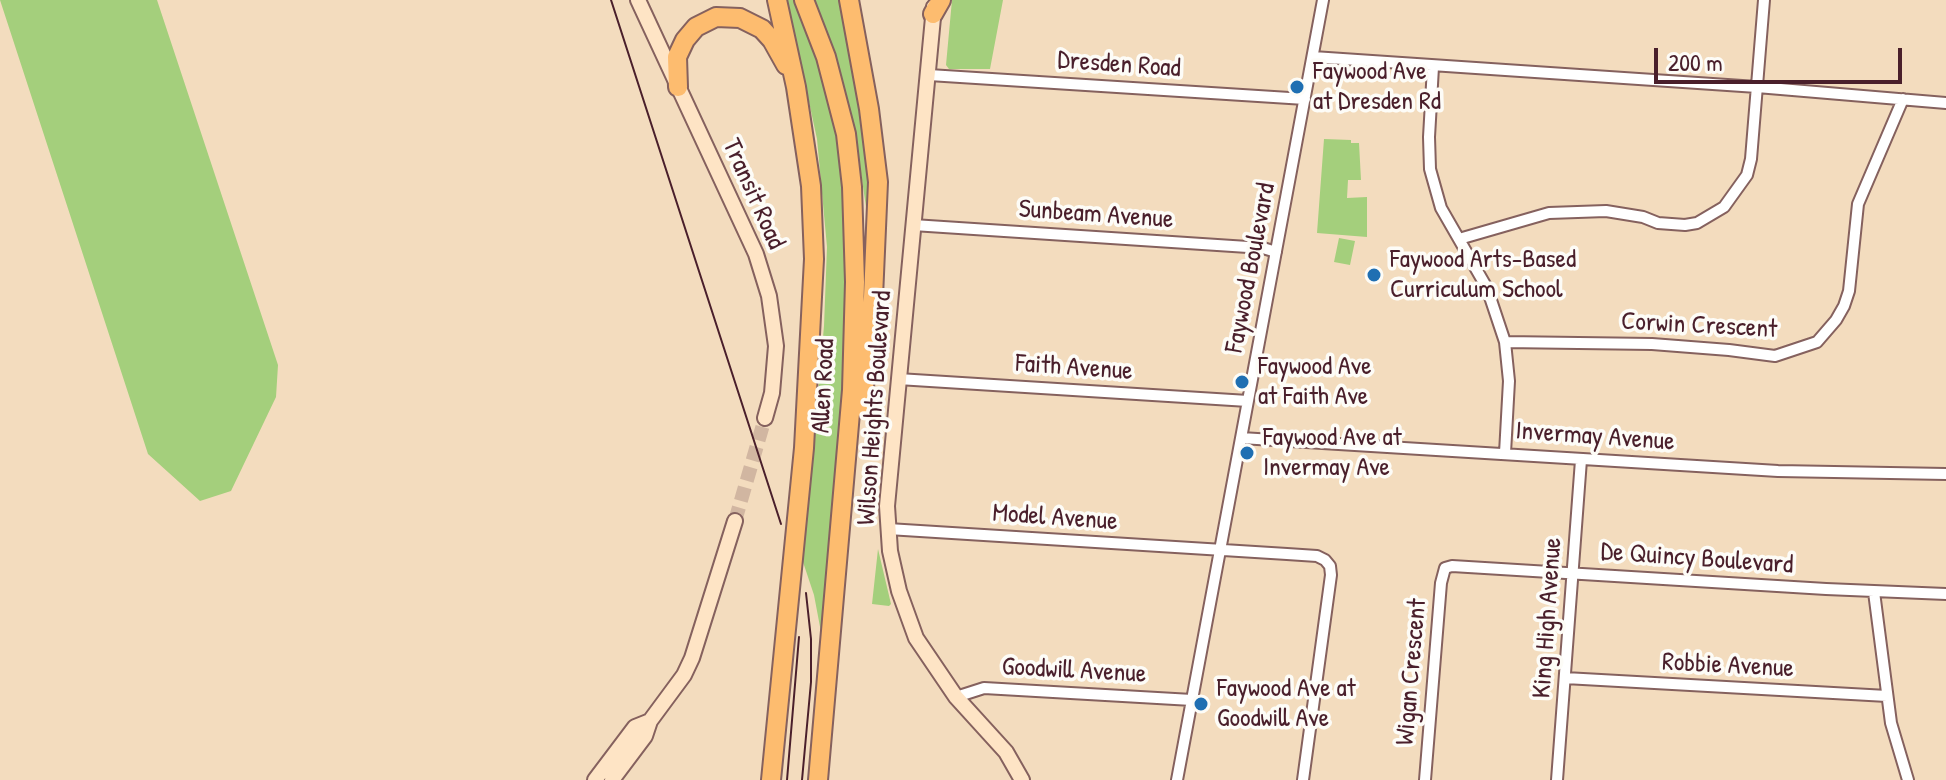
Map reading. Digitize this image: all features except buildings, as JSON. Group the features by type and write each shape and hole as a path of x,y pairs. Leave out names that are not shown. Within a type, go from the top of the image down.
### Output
{"highway":[{"name":"Allen Road","path":"771,780 804,448 814,259 811,186 796,87 777,0"},
{"name":"Allen Road","path":"804,0 835,87 846,134 852,187 855,282 852,390 818,780"},
{"path":"836,572 860,424 873,297 878,182 869,109 849,0"},
{"path":"678,87 677,57 685,40 705,21 724,16 752,23 768,35 796,87"}],"street":[{"name":"Transit Road","path":"638,0 756,254 769,296 776,346 772,393 765,418"},
{"name":"Faywood Boulevard","path":"1177,780 1323,0"},
{"path":"1459,239 1549,213 1570,210 1606,211 1670,225 1697,223 1712,216 1733,197 1747,175 1753,143 1764,0"},
{"name":"Wilson Heights Boulevard","path":"936,5 898,379 887,506 888,529 899,591 916,638 956,697 1006,752 1022,780"},
{"path":"1313,57 1946,103"},
{"path":"1433,67 1430,169 1441,208 1487,288 1505,342 1509,381 1505,453"},
{"name":"Dresden Road","path":"929,75 1305,99"},
{"name":"Corwin Crescent","path":"1505,342 1652,344 1775,356 1817,342 1844,306 1849,291 1858,204 1903,99"},
{"name":"Sunbeam Avenue","path":"913,225 1263,248 1276,252"},
{"name":"Faith Avenue","path":"898,379 1248,401"},
{"name":"Invermay Avenue","path":"1241,438 1805,473 1946,474"},
{"name":"King High Avenue","path":"1557,780 1581,460"},
{"path":"612,780 684,675 735,521"},
{"name":"Model Avenue","path":"888,529 1317,556 1330,566 1331,575 1303,780"},
{"name":"De Quincy Boulevard","path":"1445,568 1461,565 1946,594"},
{"name":"Wigan Crescent","path":"1425,780 1441,583 1445,568"},
{"path":"1874,592 1891,723 1908,780"},
{"name":"Robbie Avenue","path":"1565,678 1887,696"},
{"name":"Goodwill Avenue","path":"956,697 984,688 1192,700"},
{"path":"595,780 635,727 650,721"}],"green space":[{"path":"0,0 157,0 278,365 276,397 231,491 200,501 148,454"},
{"path":"787,0 798,0 811,34 841,149 847,220 846,366 821,632 814,595 803,562 824,326 827,247 817,139"},
{"path":"810,0 841,0 871,164 868,220 847,101"},
{"path":"952,0 1003,0 990,69 949,69 946,65"},
{"path":"1324,139 1359,143 1361,180 1348,180 1347,198 1367,197 1367,237 1317,233"},
{"path":"1339,238 1355,241 1350,265 1334,262"},
{"path":"878,549 891,604 889,606 872,604"}],"tunnel":[{"path":"735,521 765,418"}],"railway":[{"path":"611,0 781,524"},
{"path":"802,780 811,682 811,639 806,593"},
{"path":"787,780 799,637"}],"place":[{"name":"Faywood Ave at Dresden Rd","path":"1297,87"},
{"name":"Faywood Arts-Based Curriculum School","path":"1374,275"},
{"name":"Faywood Ave at Faith Ave","path":"1242,382"},
{"name":"Faywood Ave at Invermay Ave","path":"1247,453"},
{"name":"Faywood Ave at Goodwill Ave","path":"1201,704"}]}
